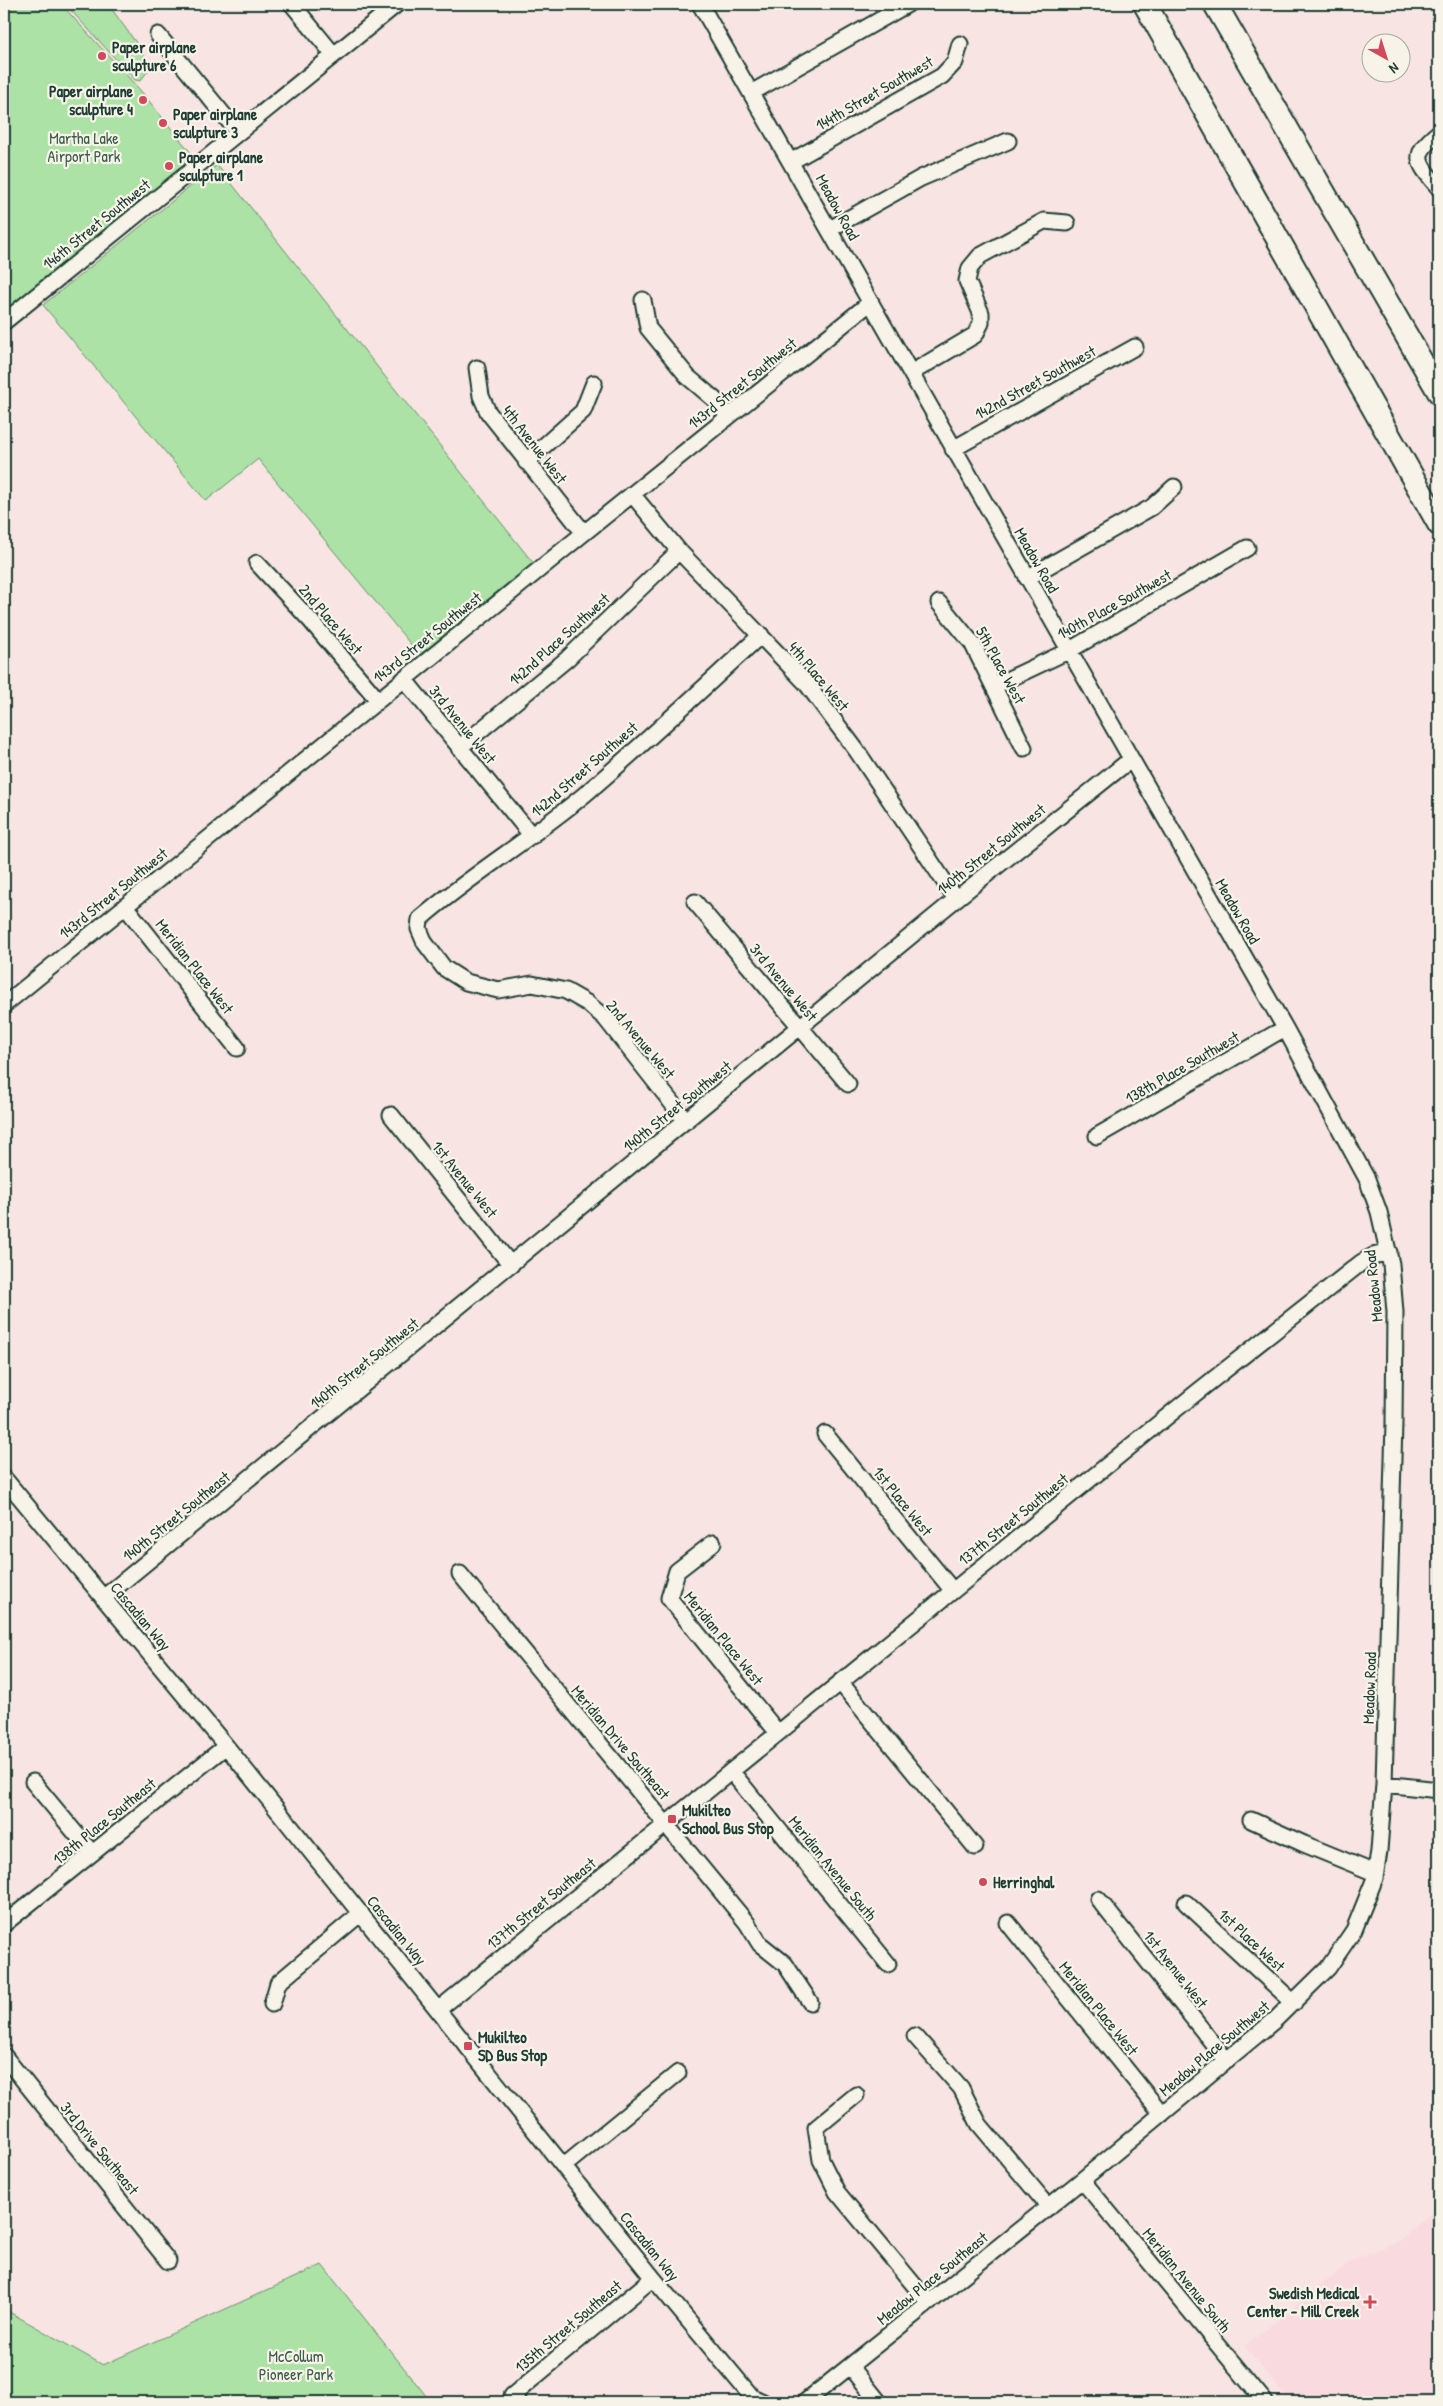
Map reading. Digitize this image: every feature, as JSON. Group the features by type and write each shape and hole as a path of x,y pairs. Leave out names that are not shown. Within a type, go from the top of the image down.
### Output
{"highway":[{"path":"1145,4 1439,524"},
{"path":"1215,4 1439,392"}],"street":[{"path":"292,4 333,54"},
{"name":"146th Street Southwest","path":"4,322 397,4"},
{"name":"Meadow Road","path":"700,4 792,161 1026,578 1285,1028 1367,1179 1379,1212 1389,1252 1395,1312 1384,1784 1380,1851 1376,1873 1354,1930"},
{"path":"751,93 908,4"},
{"path":"158,34 238,131"},
{"name":"144th Street Southwest","path":"792,161 942,76 955,62 960,44"},
{"path":"1439,132 1423,145 1420,154 1421,167 1439,188"},
{"path":"830,229 920,178 1008,141"},
{"path":"911,373 975,335 981,323 981,313 967,280 970,268 980,256 1044,221 1067,223"},
{"path":"643,300 648,328 688,377 729,416"},
{"name":"143rd Street Southwest","path":"6,1004 584,532 871,302"},
{"name":"142nd Street Southwest","path":"953,449 1135,346"},
{"name":"4th Avenue West","path":"478,368 481,396 488,412 526,462 584,532"},
{"path":"526,462 583,411 594,383"},
{"path":"1026,578 1152,507 1174,487"},
{"name":"4th Place West","path":"632,494 679,551 806,683 846,736 956,899"},
{"name":"140th Place Southwest","path":"994,686 1068,651 1248,548"},
{"name":"142nd Place Southwest","path":"459,748 567,659 679,551"},
{"name":"2nd Place West","path":"257,563 310,620 378,700"},
{"name":"5th Place West","path":"939,603 972,643 1024,748"},
{"name":"142nd Street Southwest","path":"420,919 450,893 532,836 584,795 761,636"},
{"name":"3rd Avenue West","path":"404,679 532,836"},
{"name":"140th Street Southwest","path":"248,1481 956,899 1130,760"},
{"name":"3rd Avenue West","path":"695,902 848,1084"},
{"name":"Meridian Place West","path":"125,906 237,1048"},
{"name":"2nd Avenue West","path":"420,919 419,929 425,943 444,968 466,982 498,990 532,984 566,991 587,1004 605,1018 686,1121"},
{"name":"138th Place Southwest","path":"1097,1136 1285,1028"},
{"name":"1st Avenue West","path":"391,1115 511,1264"},
{"name":"137th Street Southwest","path":"666,1824 1196,1394 1362,1262 1373,1256 1389,1252"},
{"name":"1st Place West","path":"825,1434 953,1591"},
{"name":"Cascadian Way","path":"4,1478 226,1746 653,2278 752,2397 763,2402"},
{"name":"140th Street Southeast","path":"103,1598 248,1481"},
{"name":"Meridian Place West","path":"713,1544 677,1571 669,1598 778,1733"},
{"name":"Meridian Drive Southeast","path":"460,1574 748,1923 760,1944 785,1964 810,2002"},
{"path":"840,1682 975,1847"},
{"name":"138th Place Southeast","path":"4,1924 226,1746"},
{"name":"Meridian Avenue South","path":"731,1771 888,1964"},
{"path":"32,1782 92,1853"},
{"path":"1384,1784 1439,1790"},
{"path":"1251,1820 1376,1873"},
{"name":"137th Street Southeast","path":"439,2009 666,1824"},
{"name":"1st Avenue West","path":"1098,1899 1227,2061"},
{"name":"1st Place West","path":"1186,1903 1294,2003"},
{"path":"272,2004 278,1983 361,1913"},
{"name":"Meridian Place West","path":"1008,1923 1162,2114"},
{"name":"Meadow Place Southwest","path":"1082,2180 1227,2061 1294,2003 1328,1968 1354,1930"},
{"path":"915,2036 961,2088 979,2124 1049,2207"},
{"name":"3rd Drive Southeast","path":"4,2056 168,2261"},
{"path":"564,2166 678,2073"},
{"path":"856,2095 816,2128 821,2160 837,2192 928,2303"},
{"name":"Meridian Avenue South","path":"1082,2180 1265,2402"},
{"name":"Meadow Place Southeast","path":"805,2402 1082,2180"},
{"name":"135th Street Southeast","path":"518,2402 512,2396 653,2278"},
{"path":"851,2367 880,2402"}],"shaded area":[{"name":"Swedish Medical Center - Mill Creek","path":"1439,2206 1439,2402 1290,2402 1245,2346 1355,2259 1400,2240"}],"green space":[{"name":"Martha Lake Airport Park","path":"4,4 61,4 140,90 196,159 11,308 4,299"},
{"path":"65,4 108,4 142,51 148,71 140,81 135,80"},
{"path":"217,165 534,564 421,657 258,459 206,501 43,305"},
{"name":"McCollum Pioneer Park","path":"322,2265 431,2402 4,2402 4,2309 103,2365"}],"place":[{"name":"Paper airplane sculpture 6","path":"102,56"},
{"name":"Paper airplane sculpture 4","path":"143,100"},
{"name":"Paper airplane sculpture 3","path":"163,123"},
{"name":"Paper airplane sculpture 1","path":"169,166"},
{"name":"Mukilteo School Bus Stop","path":"672,1819"},
{"name":"Herringhal","path":"983,1882"},
{"name":"Mukilteo SD Bus Stop","path":"468,2046"},
{"name":"Swedish Medical Center - Mill Creek","path":"1370,2302"}]}
